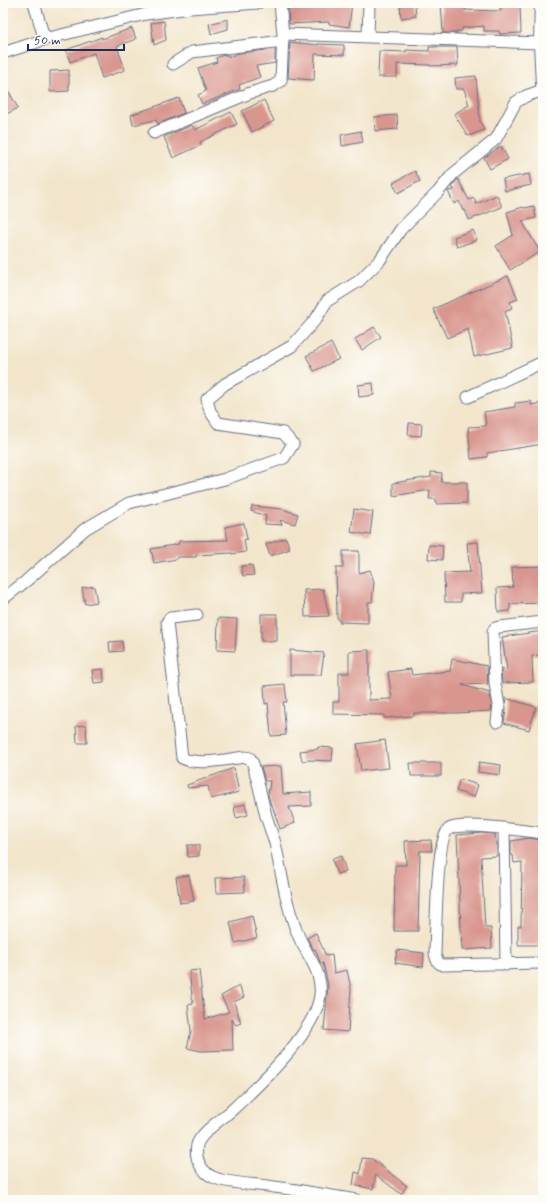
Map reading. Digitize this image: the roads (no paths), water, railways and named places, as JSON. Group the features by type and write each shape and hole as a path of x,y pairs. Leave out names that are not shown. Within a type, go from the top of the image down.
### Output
{"street":[{"path":"34,3 43,34 49,38"},
{"path":"3,53 49,38 146,14 190,8 258,3"},
{"path":"154,133 250,93 281,82 283,38 280,3"},
{"path":"368,3 368,37"},
{"path":"542,3 541,43 543,84"},
{"path":"173,64 192,52 283,38 368,37 541,43"},
{"path":"3,599 26,581 85,529 129,503 225,479 284,458 293,444 283,433 218,423 210,411 207,399 226,384 292,346 316,319 327,301 359,280 380,260 401,229 438,192 453,174 496,139 516,102 526,96 543,90"},
{"path":"468,397 543,362"},
{"path":"197,615 170,618 167,622 182,758 189,761 208,761 245,757 250,758 253,764 274,842 290,912 300,938 316,970 320,994 318,1004 311,1019 290,1052 232,1110 204,1134 197,1145 199,1165 208,1174 221,1180 357,1200"},
{"path":"497,722 499,705 495,684 493,632 495,628 499,627 543,622"},
{"path":"543,833 504,828 456,826 447,830 444,835 440,858 435,953 439,964 444,965 543,964"},
{"path":"504,828 506,965"}]}
